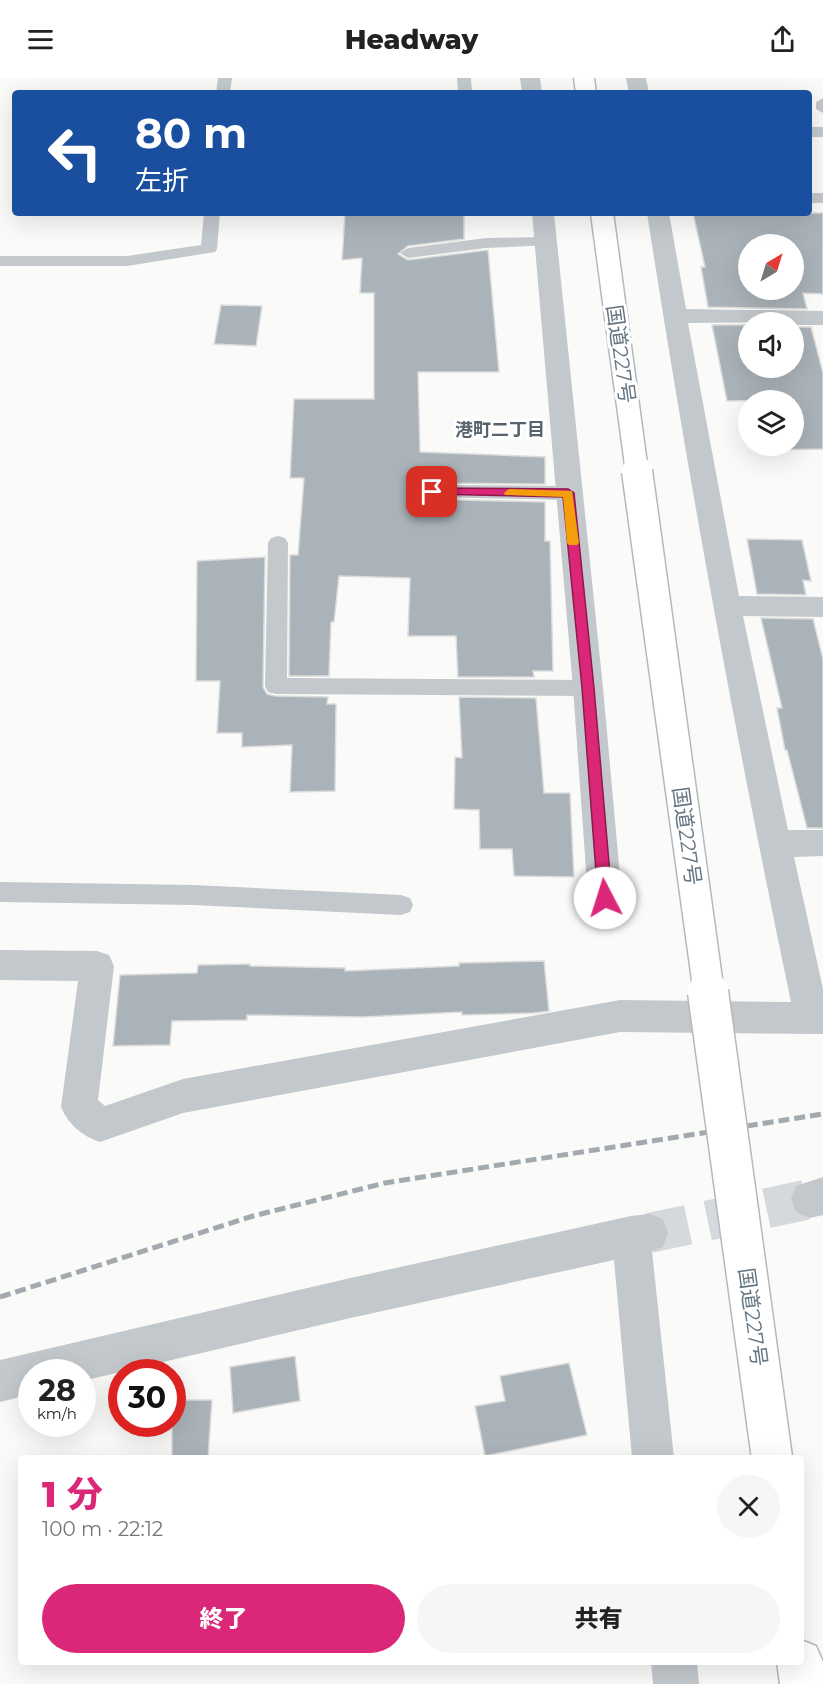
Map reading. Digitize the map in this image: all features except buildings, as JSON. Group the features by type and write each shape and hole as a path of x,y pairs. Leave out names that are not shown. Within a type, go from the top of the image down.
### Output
{"highway":[{"name":"国道227号","path":"602,216 772,1455"},
{"path":"800,1665 803,1684"}],"street":[{"path":"543,216 588,688 605,898"},
{"path":"0,965 97,966 79,1107 100,1125 183,1096 620,1016 818,1018 774,844 728,606 658,216"},
{"path":"675,316 823,318"},
{"path":"728,606 823,607"},
{"path":"774,844 823,843"},
{"path":"94,1359 640,1234 653,1455"},
{"path":"0,1381 18,1377"},
{"path":"674,1665 676,1684"}],"lane":[{"path":"823,102 821,103 823,110"},
{"path":"0,261 127,261 209,249 212,216"},
{"path":"408,253 486,243 545,242"},
{"path":"432,492 568,493"},
{"path":"279,543 276,686 588,688"},
{"path":"0,891 194,895 401,905"}],"tunnel":[{"path":"649,1233 810,1199"}],"railway":[{"path":"0,1297 253,1216 385,1183 823,1114"}],"slow traffic":[{"path":"509,493 568,493 573,543"}],"district":[{"name":"港町二丁目","path":"500,430"}],"route":[{"path":"432,492 568,493 588,688 605,898"}]}
